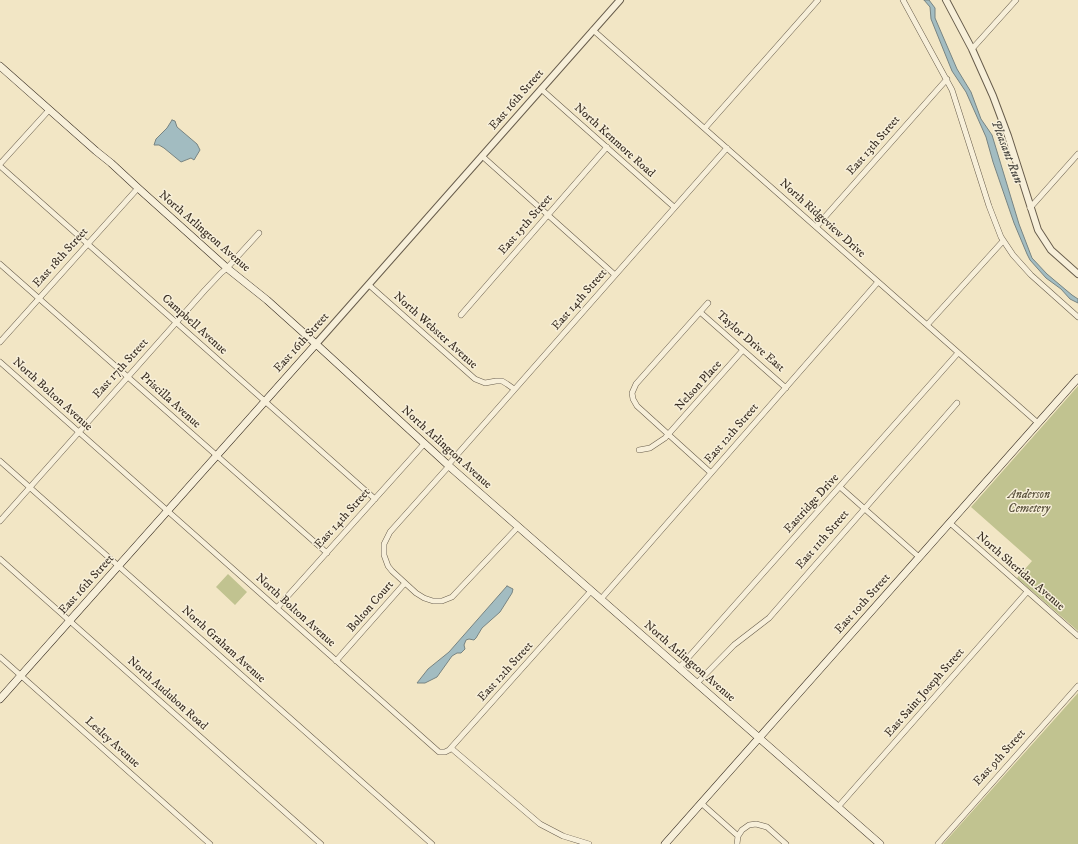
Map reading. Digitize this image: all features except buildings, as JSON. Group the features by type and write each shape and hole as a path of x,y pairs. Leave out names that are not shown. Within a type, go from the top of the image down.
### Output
{"main road":[{"name":"North Arlington Avenue","path":"0,66 111,163 227,268 267,300 424,444 880,844"},
{"name":"East 16th Street","path":"0,699 316,344"},
{"name":"East 10th Street","path":"665,844 1078,378"}],"street":[{"name":"East 16th Street","path":"316,344 620,0"},
{"path":"705,128 818,0"},
{"path":"904,0 952,90 989,206 1003,242 1031,275 1078,317"},
{"path":"946,0 972,49 991,91 1008,136 1038,230 1047,245 1056,255 1078,274"},
{"path":"972,49 1016,0"},
{"name":"North Ridgeview Drive","path":"593,30 1038,423"},
{"name":"East 13th Street","path":"816,227 947,79"},
{"name":"North Kenmore Road","path":"541,89 674,207"},
{"path":"0,165 49,110"},
{"name":"East 15th Street","path":"461,315 607,147"},
{"name":"East 14th Street","path":"518,527 457,593 450,598 439,601 428,600 418,595 392,571 387,564 384,553 385,542 390,532 727,148"},
{"path":"1030,208 1078,154"},
{"path":"482,156 615,275"},
{"name":"Campbell Avenue","path":"0,165 375,499"},
{"name":"East 18th Street","path":"0,342 138,188"},
{"name":"East 17th Street","path":"0,521 176,322 259,233"},
{"path":"927,325 1003,242"},
{"name":"Priscilla Avenue","path":"0,264 327,553"},
{"name":"East 12th Street","path":"601,599 878,282"},
{"name":"North Webster Avenue","path":"369,285 475,379 485,383 496,381 504,382 514,389"},
{"path":"708,303 636,384 632,393 635,405 711,473"},
{"name":"Taylor Drive East","path":"700,312 786,388"},
{"name":"Nelson Place","path":"639,450 650,448 669,434 744,350"},
{"name":"Eastridge Drive","path":"679,668 958,353"},
{"name":"North Bolton Avenue","path":"0,362 436,750 443,752 448,751 451,748"},
{"name":"East 11th Street","path":"697,683 734,645 769,618 957,403"},
{"name":"East 14th Street","path":"277,608 424,444"},
{"name":"North Graham Avenue","path":"0,461 432,844"},
{"path":"840,487 919,557"},
{"name":"North Sheridan Avenue","path":"950,523 1078,636"},
{"name":"North Audubon Road","path":"0,559 321,844"},
{"name":"Bolton Court","path":"336,661 405,583"},
{"name":"East 12th Street","path":"451,748 591,591"},
{"name":"East Saint Joseph Street","path":"838,807 1027,592"},
{"name":"Lesley Avenue","path":"0,657 210,844"},
{"name":"East 9th Street","path":"938,844 1078,686"},
{"path":"451,748 540,824 562,836 589,844"},
{"path":"701,803 738,836"},
{"path":"737,844 740,832 751,824 758,824 767,827 786,844"}],"green space":[{"name":"Anderson Cemetery","path":"1078,386 1078,631 1017,578 1032,561 971,507"},
{"path":"228,574 247,592 235,605 216,587"},
{"path":"1078,693 1078,844 943,844"}],"water":[{"name":"Pleasant Run","path":"924,0 929,0 935,8 935,18 957,69 971,92 981,119 992,135 1019,224 1032,258 1047,274 1078,299 1078,303 1070,299 1061,289 1046,278 1030,260 1014,223 986,137 966,92 952,71 931,19 930,7"},
{"path":"172,120 175,121 177,127 197,144 200,150 194,160 191,158 181,162 164,148 159,145 154,145 156,139 167,128"},
{"path":"507,586 513,589 512,593 500,612 482,628 476,638 474,640 466,640 464,645 465,649 461,653 457,653 452,656 437,677 425,683 417,683 428,669 449,652"}]}
